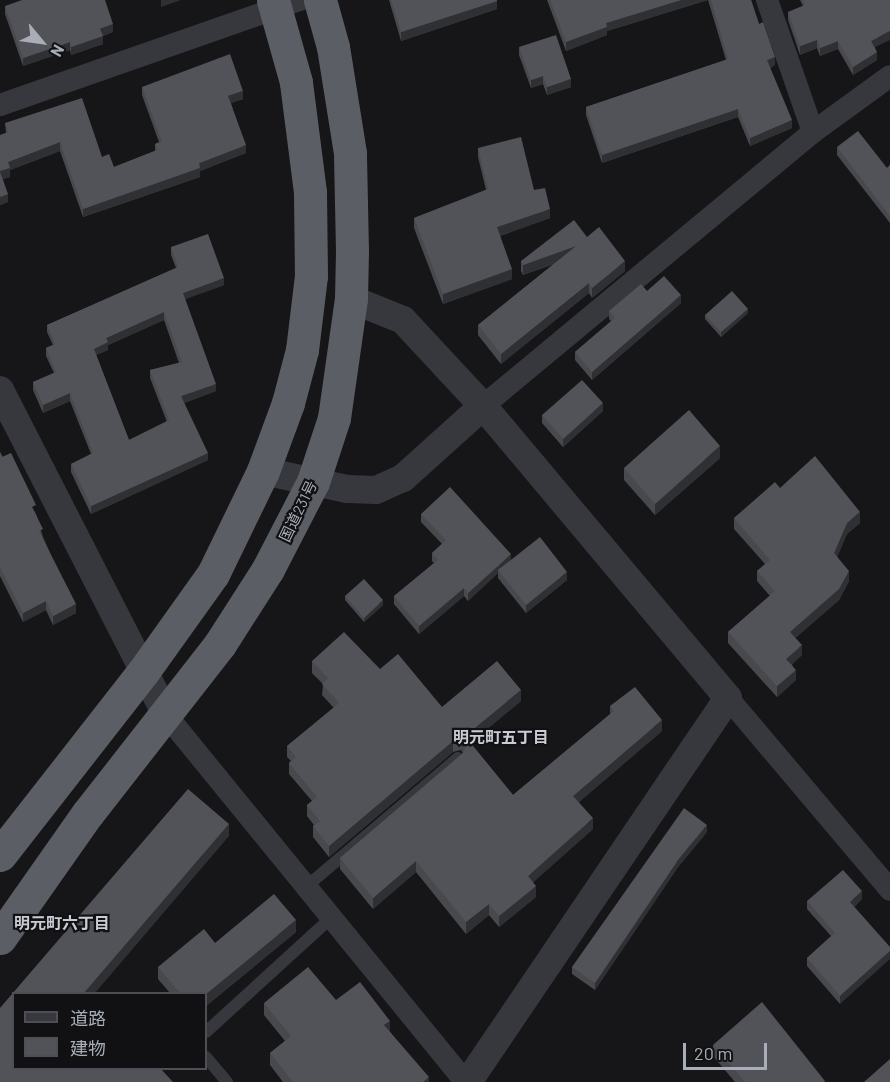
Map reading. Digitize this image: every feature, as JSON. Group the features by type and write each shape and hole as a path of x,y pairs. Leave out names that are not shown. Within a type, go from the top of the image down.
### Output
{"highway":[{"name":"国道231号","path":"0,938 88,813 167,716 220,644 268,569 313,482 334,418 351,299 350,153 333,47 320,0"},
{"path":"0,855 143,672 213,574 264,471 302,350 311,276 310,192 299,104 282,3"}],"street":[{"path":"767,0 813,132"},
{"path":"0,105 282,3"},
{"path":"264,471 313,482 376,490 403,478 483,406 813,132 890,76"},
{"path":"351,299 403,320 483,406 890,890"},
{"path":"0,390 167,716 467,1082 728,698"}],"lane":[{"path":"306,886 458,758"},
{"path":"207,1031 332,917"},
{"path":"207,1058 227,1082"}],"building":[{"path":"22,0 105,0 113,24 100,29 103,36 71,47 70,42 23,58 5,6"},
{"path":"391,0 497,0 497,1 401,32"},
{"path":"550,0 681,0 606,23 607,27 566,42"},
{"path":"711,0 751,0 759,24 763,22 775,57 767,60 792,120 750,138 738,109 602,155 586,107 728,59"},
{"path":"803,0 890,0 890,31 871,41 877,52 853,67 838,41 820,48 817,40 800,46 788,12 805,5"},
{"path":"556,35 571,79 547,87 543,76 531,80 519,47"},
{"path":"230,54 243,91 228,96 246,145 199,163 200,168 83,209 60,142 8,162 10,168 0,171 0,135 8,132 5,123 82,98 102,157 109,154 114,167 157,150 155,144 162,142 142,87"},
{"path":"858,131 887,168 890,165 890,216 837,147"},
{"path":"521,137 534,190 545,188 550,209 497,227 512,269 443,294 414,218 488,189 478,148"},
{"path":"0,172 8,194 0,197"},
{"path":"574,220 587,237 599,227 625,261 592,288 589,283 501,354 478,325 576,246 523,265 521,261"},
{"path":"208,234 224,278 183,293 216,384 181,396 208,453 91,506 71,464 93,453 70,393 43,405 33,382 56,372 46,348 55,344 47,325 178,267 171,247","holes":["164,312 182,362 150,370 169,420 129,440 94,349 108,342 106,338"]},
{"path":"664,276 681,295 592,372 575,352 615,318 609,311 641,284 647,291"},
{"path":"732,291 748,309 721,332 705,315"},
{"path":"582,380 603,403 563,439 542,415"},
{"path":"689,410 720,446 655,504 624,468"},
{"path":"0,452 2,457 11,453 36,505 32,507 43,529 39,531 76,604 53,616 46,601 23,613 0,567"},
{"path":"815,456 860,512 847,523 834,553 849,571 839,589 790,632 802,645 786,659 796,670 777,686 728,632 775,591 757,571 770,560 734,518 775,482 780,488"},
{"path":"450,487 511,554 468,593 464,588 419,626 394,596 438,560 432,553 446,540 421,514"},
{"path":"540,537 567,572 526,605 498,570"},
{"path":"364,579 383,600 364,618 345,596"},
{"path":"344,632 380,669 398,654 442,707 497,661 521,690 465,736 513,795 614,711 610,706 635,687 662,720 573,796 593,818 528,876 536,886 499,916 489,904 466,922 416,861 373,898 340,858 463,753 466,746 461,739 453,741 329,846 313,826 320,821 307,805 317,797 289,763 296,757 287,746 339,703 322,684 328,678 312,661"},
{"path":"188,789 229,824 85,992 14,992"},
{"path":"684,808 707,825 678,860 595,983 572,967"},
{"path":"843,870 862,891 850,902 890,947 890,951 840,996 807,958 835,933 807,901"},
{"path":"274,894 296,920 207,993 179,992 158,967 204,929 215,943"},
{"path":"308,967 336,1000 360,982 390,1021 384,1025 429,1077 423,1082 293,1082 270,1053 291,1036 264,1003"},
{"path":"12,994 12,1070 162,1070 173,1082 0,1082 0,1008"},
{"path":"762,1002 824,1082 745,1082 713,1045"},
{"path":"890,1059 890,1082 864,1082"}],"district":[{"name":"明元町五丁目","path":"501,737"},
{"name":"明元町六丁目","path":"62,923"}]}
